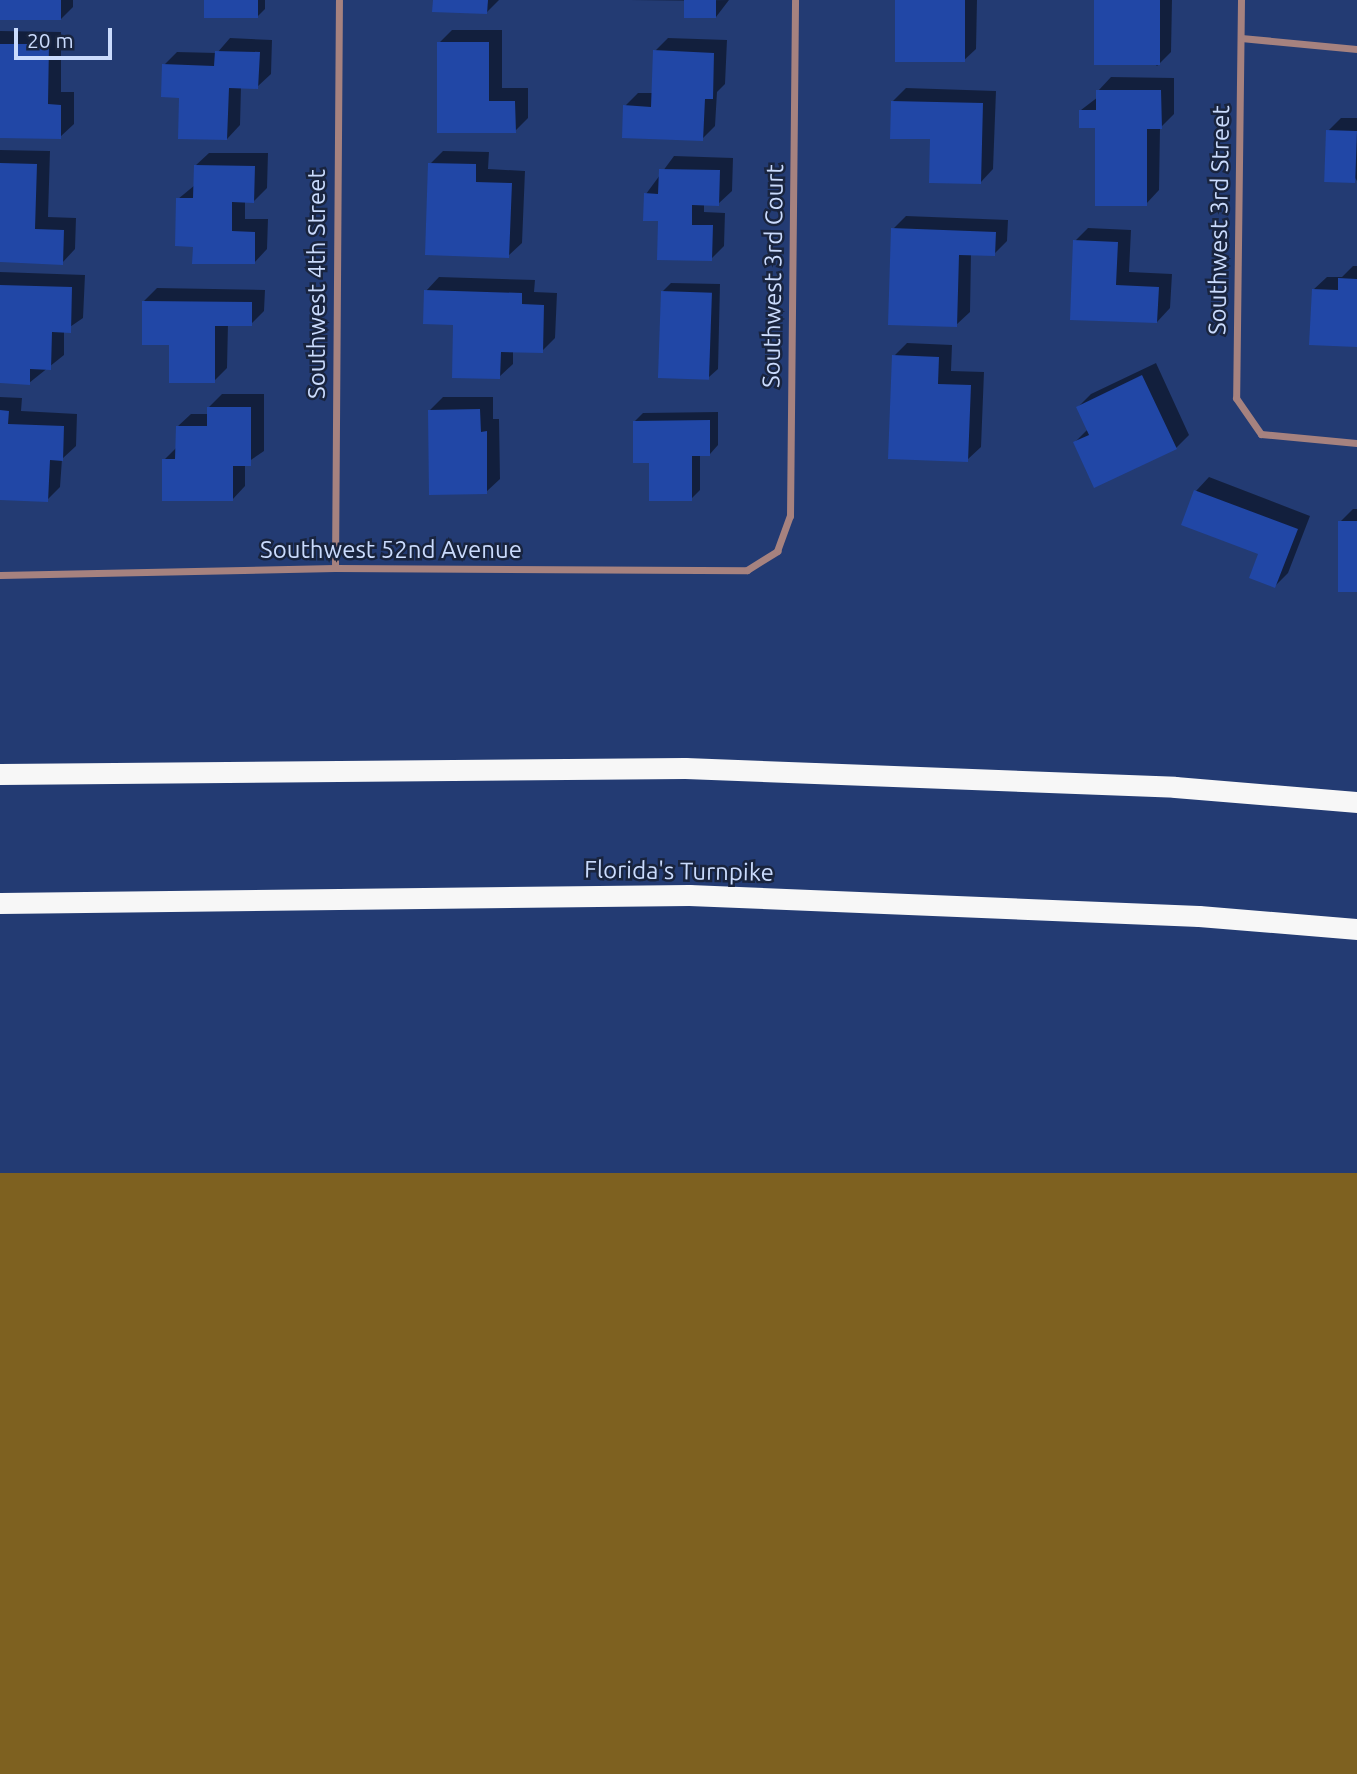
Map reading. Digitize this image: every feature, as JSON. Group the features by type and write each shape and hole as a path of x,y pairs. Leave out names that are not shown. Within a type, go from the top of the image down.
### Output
{"highway":[{"path":"0,774 685,768 1175,787 1357,802"},
{"name":"Florida's Turnpike","path":"0,903 689,895 1185,915 1357,929"}],"street":[{"name":"Southwest 4th Street","path":"335,568 339,0"},
{"name":"Southwest 3rd Court","path":"777,551 790,516 795,0"},
{"name":"Southwest 3rd Street","path":"1241,0 1236,398 1261,434 1357,443"},
{"path":"1241,38 1357,49"},
{"name":"Southwest 52nd Avenue","path":"0,575 335,568 747,570 777,551"}],"shaded area":[{"path":"0,1173 1357,1173 1357,1774 0,1774"}],"building":[{"path":"0,0 61,0 61,20 0,20"},
{"path":"204,0 258,0 258,18 204,18"},
{"path":"433,0 488,0 487,14 432,12"},
{"path":"684,0 716,0 716,18 684,18"},
{"path":"895,0 965,0 965,62 895,62"},
{"path":"1094,0 1160,0 1160,65 1094,65"},
{"path":"437,42 489,42 489,101 515,101 516,133 437,133"},
{"path":"0,44 49,44 48,104 61,105 61,139 0,138"},
{"path":"653,50 714,53 713,99 705,99 703,141 622,138 623,105 651,107"},
{"path":"215,51 260,52 258,89 229,88 227,140 178,139 179,98 161,97 162,64 214,66"},
{"path":"1096,90 1161,90 1162,129 1147,129 1147,206 1095,206 1095,128 1079,128 1079,110 1096,110"},
{"path":"891,101 983,103 981,184 929,183 930,139 890,139"},
{"path":"1326,130 1357,131 1355,183 1324,182"},
{"path":"0,163 37,164 35,229 64,230 63,265 0,262"},
{"path":"428,163 476,164 476,182 512,183 509,258 425,255"},
{"path":"194,165 255,166 254,203 232,202 232,231 255,232 255,264 192,264 193,247 175,246 176,198 193,198"},
{"path":"659,169 720,170 719,206 692,205 692,225 713,225 712,261 657,260 658,221 643,221 644,193 658,194"},
{"path":"891,228 996,232 995,256 959,255 957,327 888,325"},
{"path":"1073,240 1118,242 1116,285 1159,287 1157,323 1070,320"},
{"path":"1338,278 1357,279 1357,347 1309,345 1312,289 1338,290"},
{"path":"0,285 72,287 71,333 52,332 51,370 30,369 30,385 0,383"},
{"path":"424,290 522,293 522,304 544,305 543,353 501,352 500,379 452,378 453,325 423,324"},
{"path":"661,291 712,293 709,380 658,378"},
{"path":"142,301 252,302 252,326 215,326 215,383 169,383 169,345 142,345"},
{"path":"892,355 939,357 938,384 971,385 968,462 888,459"},
{"path":"1142,375 1177,449 1094,488 1073,442 1089,435 1076,407"},
{"path":"207,407 251,407 251,466 233,466 233,501 162,501 162,459 175,459 176,426 207,426"},
{"path":"480,409 481,432 487,431 487,494 429,495 428,410"},
{"path":"0,410 9,411 8,424 64,426 63,461 50,460 48,502 0,500"},
{"path":"710,420 710,456 692,456 692,501 649,501 649,463 633,463 633,421"},
{"path":"1194,490 1298,529 1275,588 1249,578 1258,554 1181,525"},
{"path":"1338,521 1357,521 1357,592 1338,592"}]}
